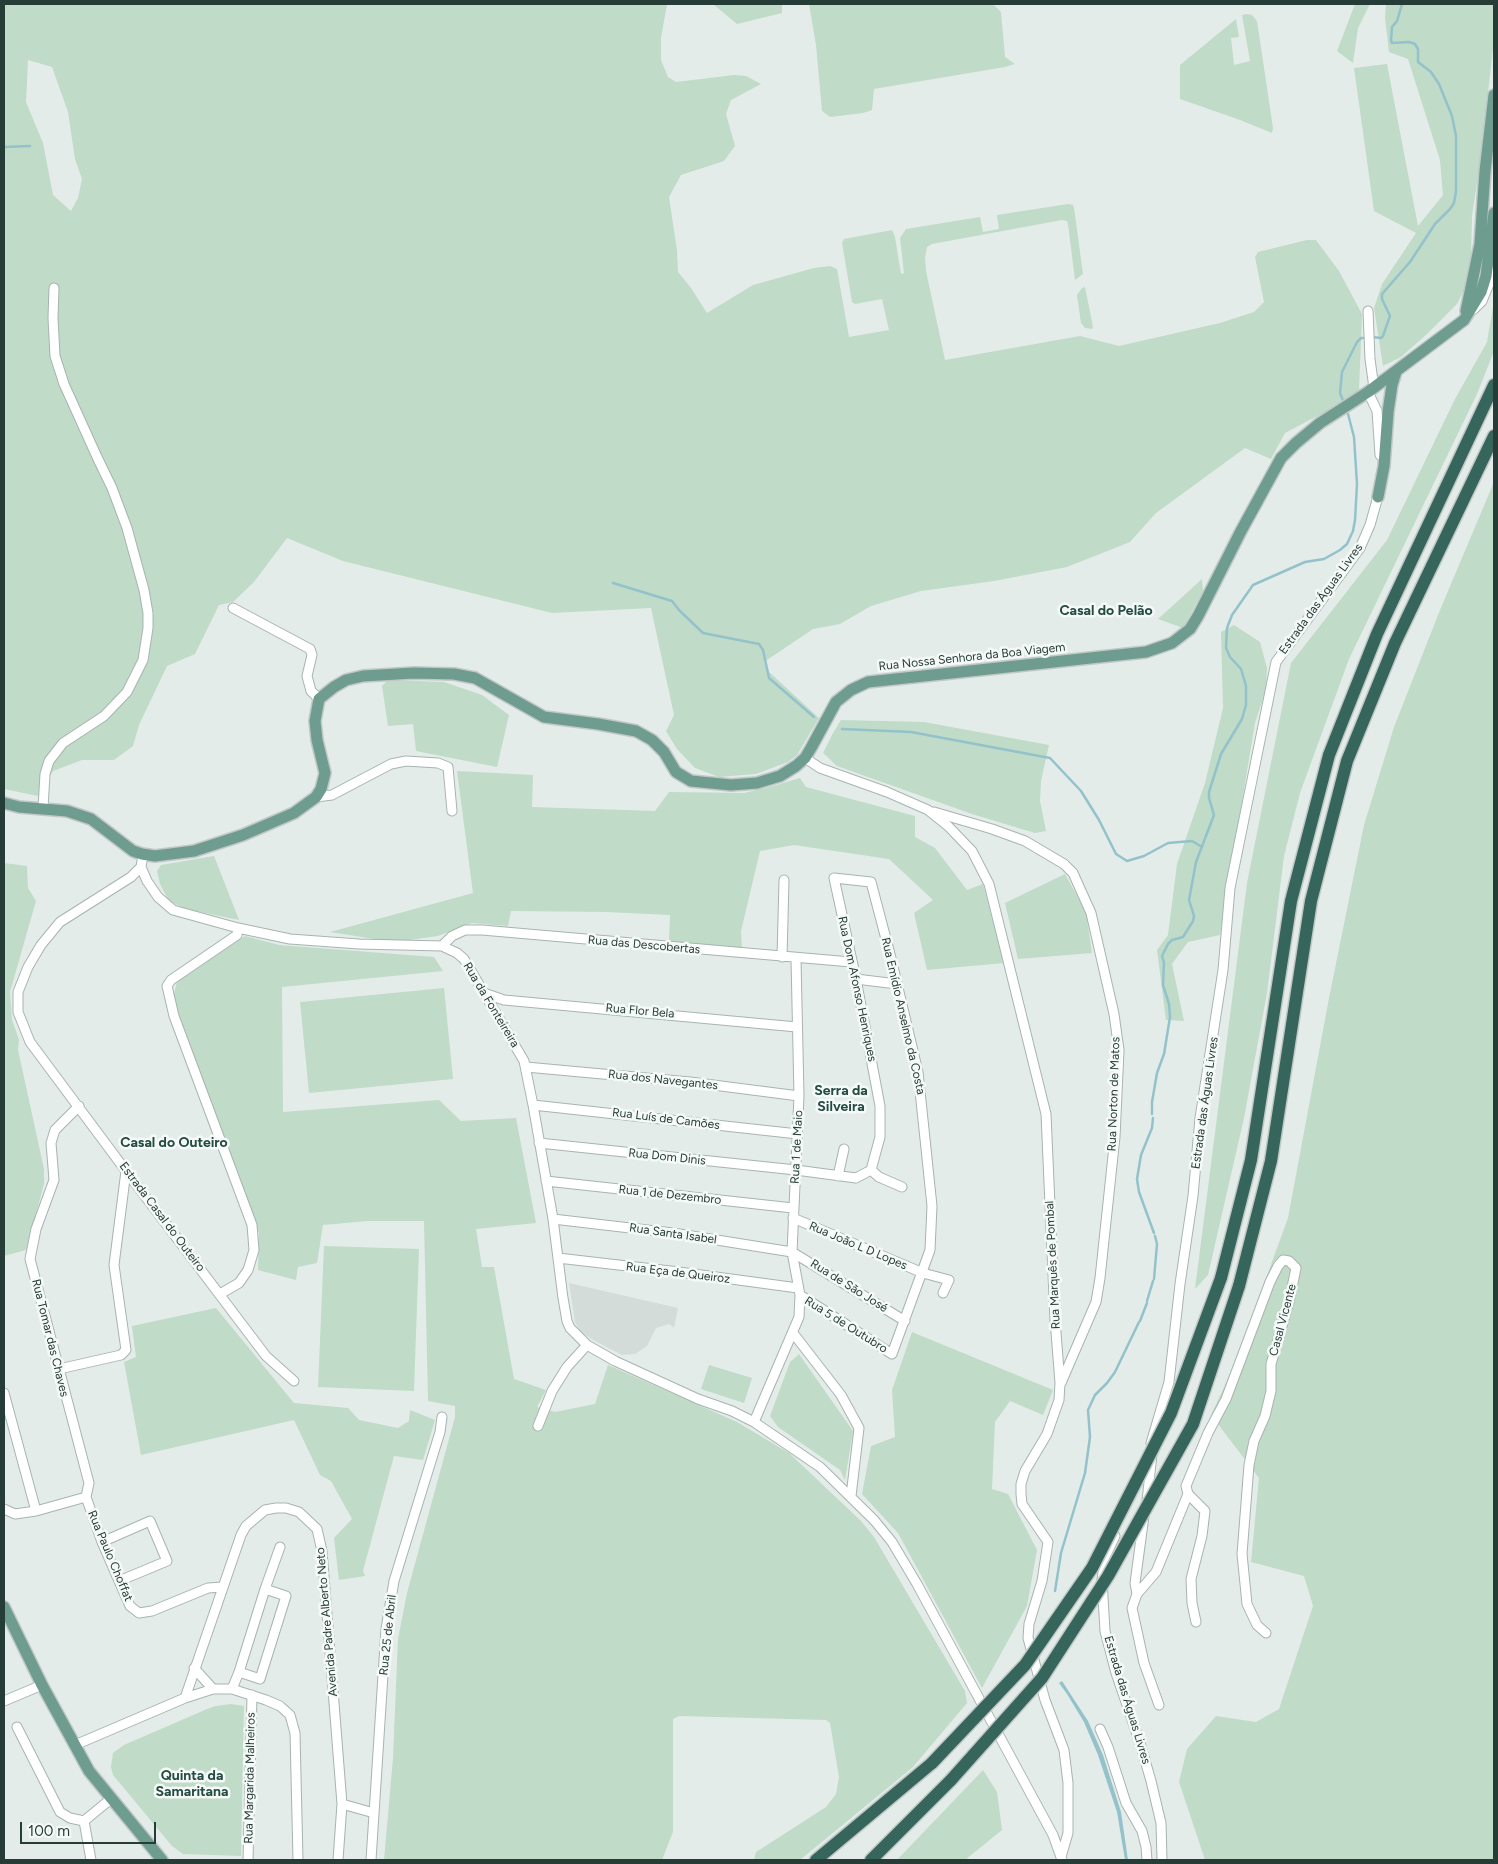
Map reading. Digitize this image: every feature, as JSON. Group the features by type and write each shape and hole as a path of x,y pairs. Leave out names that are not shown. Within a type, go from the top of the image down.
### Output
{"highway":[{"path":"816,1860 932,1763 1025,1665 1092,1568 1171,1413 1221,1278 1251,1160 1292,901 1329,755 1377,634 1494,385"},
{"path":"870,1860 951,1780 1042,1678 1108,1576 1193,1424 1239,1286 1271,1161 1311,901 1347,761 1395,643 1494,436"}],"main road":[{"path":"1464,320 1480,244 1490,171 1494,95"},
{"path":"1464,320 1481,292 1486,276 1494,213"},
{"name":"Rua Nossa Senhora da Boa Viagem","path":"319,699 346,680 363,676 414,673 454,674 475,678 544,717 636,731 652,740 664,752 676,772 691,781 731,785 757,783 780,776 805,758 836,702 852,690 868,682 1146,652 1172,642 1190,629 1198,616 1281,458 1308,433 1396,372 1464,320"},
{"path":"1378,498 1384,466 1389,402 1396,372"},
{"path":"1373,388 1389,402"},
{"path":"4,803 19,807 67,811 91,819 133,851 143,855 155,856 194,851 243,835 294,813 316,797 321,789 325,774 317,740 315,721 319,699"},
{"path":"4,1607 42,1685 89,1771 162,1860"}],"street":[{"path":"1464,320 1482,301 1494,272"},
{"path":"43,808 45,774 49,761 63,743 104,716 127,692 136,677 143,660 148,613 136,562 112,488 64,384 55,356 54,288"},
{"name":"Estrada das Águas Livres","path":"1162,1860 1161,1823 1151,1781 1116,1673 1106,1631 1102,1580 1105,1557 1133,1497 1169,1382 1180,1284 1193,1196 1200,1118 1223,970 1230,888 1276,662 1360,548 1370,525 1378,498 1381,467 1380,437 1369,348 1368,311"},
{"path":"233,608 310,649 312,655 307,676 311,691 319,699"},
{"name":"Rua Marquês de Pombal","path":"805,758 820,768 887,792 926,813 948,826 972,851 985,881 1046,1114 1044,1143 1055,1358 1060,1383 1059,1400 1047,1434 1024,1471 1021,1484 1022,1504 1048,1542 1042,1581 1029,1624 1028,1638 1045,1700 1064,1750 1068,1783 1068,1833 1061,1859"},
{"path":"316,797 332,795 391,764 406,761 438,763 448,767 452,811"},
{"name":"Rua Norton de Matos","path":"926,813 992,829 1025,841 1064,864 1073,873 1091,913 1117,1031 1119,1050 1115,1137 1096,1302 1060,1383"},
{"path":"141,867 143,855"},
{"name":"Rua da Fonteireira","path":"141,867 147,881 158,897 173,910 238,928 290,938 321,942 442,946 457,953 464,959 524,1060 553,1219 567,1321 570,1328 587,1345 614,1361 754,1422 820,1467 851,1496 892,1542 1053,1835 1061,1859"},
{"name":"Estrada Casal do Outeiro","path":"141,867 131,878 60,922 41,945 28,967 18,992 18,1012 30,1042 126,1171 266,1356 294,1381"},
{"name":"Rua Dom Afonso Henriques","path":"871,882 834,878 856,979 880,1106 880,1138 871,1170"},
{"path":"782,958 784,880"},
{"name":"Rua Emídio Anselmo da Costa","path":"871,882 918,1072 932,1206 933,1250 922,1273 892,1354"},
{"path":"220,1294 239,1283 248,1270 254,1250 252,1225 174,1016 167,986 171,980 237,935 238,928"},
{"name":"Rua das Descobertas","path":"442,946 452,936 465,930 482,930 782,958 851,962"},
{"name":"Rua 1 de Maio","path":"754,1422 799,1317 799,1292 792,1252 799,1096 796,959"},
{"path":"856,979 897,984"},
{"name":"Rua Flor Bela","path":"484,992 504,1000 797,1027"},
{"name":"Rua dos Navegantes","path":"526,1067 690,1082 799,1096"},
{"name":"Rua Luís de Camões","path":"533,1105 798,1134"},
{"name":"Rua Tomar das Chaves","path":"79,1106 55,1130 51,1143 54,1180 36,1229 30,1259 89,1483 86,1497"},
{"name":"Rua Dom Dinis","path":"539,1143 796,1170"},
{"path":"838,1176 844,1149"},
{"path":"796,1170 856,1178 871,1170 879,1177 902,1187"},
{"path":"59,1369 121,1356 126,1350 114,1266 126,1171"},
{"name":"Rua 1 de Dezembro","path":"546,1181 793,1213"},
{"name":"Rua João L D Lopes","path":"793,1213 922,1273 948,1280 944,1293"},
{"name":"Rua Santa Isabel","path":"553,1219 673,1233 792,1252"},
{"name":"Rua de São José","path":"792,1252 905,1321"},
{"name":"Rua Eça de Queiroz","path":"558,1258 679,1272 799,1292"},
{"name":"Casal Vicente","path":"1137,1594 1156,1572 1188,1494 1186,1486 1208,1432 1226,1399 1270,1282 1283,1260 1289,1261 1296,1268 1289,1302 1271,1364 1271,1391 1267,1408 1254,1442 1249,1465 1242,1554 1247,1604 1257,1625 1266,1633"},
{"name":"Rua 5 de Outubro","path":"799,1292 892,1354"},
{"path":"793,1333 841,1395 859,1428 851,1496"},
{"path":"538,1426 552,1391 567,1367 587,1345"},
{"path":"4,1393 36,1511"},
{"name":"Rua 25 de Abril","path":"372,1860 386,1629 394,1582 440,1432 442,1416"},
{"path":"1154,1434 1151,1476 1137,1563 1135,1583 1137,1594 1132,1608 1144,1663 1158,1705"},
{"path":"1188,1494 1204,1511 1202,1536 1191,1579 1192,1603 1196,1622"},
{"path":"4,1510 15,1514 36,1511 86,1497"},
{"name":"Rua Paulo Choffat","path":"86,1497 102,1542 130,1606 139,1613 152,1611 208,1588 223,1588"},
{"name":"Avenida Padre Alberto Neto","path":"185,1698 244,1530 253,1519 265,1510 286,1508 299,1512 317,1529 322,1551 342,1804 338,1860"},
{"path":"102,1542 150,1522 167,1561 119,1581"},
{"path":"232,1689 280,1547"},
{"path":"238,1672 260,1679 286,1596 265,1589"},
{"path":"194,1668 213,1689"},
{"path":"4,1700 42,1685"},
{"path":"75,1746 185,1698 213,1689 232,1689 280,1706 290,1715 295,1734 298,1860"},
{"name":"Rua Margarida Malheiros","path":"248,1860 252,1696"},
{"path":"18,1728 60,1812 70,1818 84,1821"},
{"path":"1100,1729 1108,1747 1126,1803 1142,1831 1147,1860"},
{"path":"84,1821 112,1798"},
{"path":"342,1804 374,1812"},
{"path":"84,1821 91,1860"}],"shaded area":[{"path":"569,1283 678,1308 674,1328 669,1324 656,1328 647,1346 635,1354 622,1355 580,1331 575,1322"}],"green space":[{"path":"4,4 667,4 661,38 661,60 668,77 676,82 734,75 746,76 761,84 731,100 726,114 735,146 724,161 681,175 669,197 677,250 678,272 707,313 753,285 814,268 830,266 837,269 849,337 889,330 882,299 855,304 852,302 842,243 844,239 892,230 895,237 901,274 904,273 900,238 906,229 980,217 983,232 999,229 997,215 1068,204 1073,205 1074,208 1083,274 1075,280 1067,221 1062,220 932,244 927,247 925,258 926,271 945,360 1080,336 1119,346 1220,323 1254,312 1264,302 1255,257 1258,252 1307,240 1316,240 1339,271 1362,314 1359,390 1325,412 1285,433 1271,459 1245,448 1156,513 1130,542 1067,567 994,581 921,591 871,606 840,624 813,629 764,662 767,670 819,718 797,755 788,762 756,774 719,777 695,768 677,749 666,731 674,715 651,608 552,613 343,561 287,538 254,582 233,602 219,605 195,654 167,666 139,725 133,746 114,760 82,760 53,771 38,796 4,789","holes":["28,60 52,67 68,112 75,159 82,179 78,198 71,211 53,195 43,143 26,102"]},
{"path":"713,4 782,4 782,13 737,24"},
{"path":"809,4 993,4 1001,12 1005,57 1015,64 874,89 872,110 830,117 822,111 816,45"},
{"path":"1355,4 1370,4 1358,28 1353,63 1337,51"},
{"path":"1386,4 1494,4 1494,40 1472,216 1471,256 1464,290 1457,304 1426,335 1401,357 1383,366 1374,308 1382,284 1416,233 1374,211 1354,68 1387,64 1418,226 1443,195 1440,160 1408,59 1389,52 1385,18"},
{"path":"1242,15 1252,15 1257,21 1273,128 1272,133 1180,99 1180,65 1236,19 1239,37 1231,38 1234,65 1250,61"},
{"path":"1085,287 1092,329 1085,328 1081,323 1077,295"},
{"path":"1494,301 1494,351 1477,394 1349,659 1300,793 1284,856 1267,993 1244,1118 1208,1275 1195,1289 1247,883 1291,663 1387,540 1455,399 1487,342"},
{"path":"1494,482 1494,1860 1205,1860 1179,1782 1187,1749 1216,1716 1256,1722 1279,1709 1313,1606 1304,1576 1251,1562 1259,1478 1211,1415 1233,1368 1288,1218 1329,998 1364,825 1394,727 1440,610"},
{"path":"1202,579 1203,591 1183,628 1158,619"},
{"path":"1234,625 1260,642 1267,668 1266,690 1255,723 1220,935 1188,942 1172,964 1184,1021 1166,1020 1157,950 1168,935 1177,864 1205,783 1223,708 1221,632"},
{"path":"388,680 444,682 482,695 509,715 497,767 416,751 413,724 388,726 382,686"},
{"path":"841,720 924,722 1049,745 1041,781 1040,801 1046,831 1035,833 972,814 837,766 823,753"},
{"path":"457,771 533,775 532,807 655,811 669,792 744,793 800,778 806,787 915,816 915,837 935,848 967,890 983,884 1004,963 927,970 914,913 933,900 889,859 794,845 760,851 741,931 742,950 669,941 670,915 607,912 511,911 508,926 472,923 438,936 394,942 330,932 473,893"},
{"path":"214,856 239,920 186,909 169,901 160,884 157,871 161,865"},
{"path":"4,863 27,866 28,888 36,901 10,992 12,1020 19,1040 18,1050 44,1169 44,1184 26,1250 4,1256"},
{"path":"1065,874 1086,912 1092,953 1018,959 1005,903"},
{"path":"245,936 279,945 434,957 443,971 282,987 283,1112 439,1100 461,1121 516,1118 536,1223 476,1229 482,1267 494,1267 514,1379 546,1390 537,1407 555,1412 595,1404 608,1365 737,1422 789,1453 861,1521 874,1537 965,1691 967,1703 913,1767 800,1860 754,1860 756,1852 826,1807 836,1794 839,1777 830,1723 826,1720 679,1716 673,1719 673,1832 662,1860 384,1860 393,1758 398,1639 407,1593 455,1417 455,1406 428,1401 424,1221 368,1221 323,1225 317,1263 298,1267 296,1280 258,1270 259,1233 173,998 177,982"},
{"path":"444,988 453,1079 309,1093 300,1002"},
{"path":"324,1246 419,1249 414,1391 318,1387"},
{"path":"216,1308 294,1403 348,1408 359,1420 398,1428 409,1421 410,1410 435,1420 423,1460 394,1456 363,1571 365,1576 339,1580 334,1538 352,1519 331,1481 320,1475 294,1420 141,1455 124,1362 136,1357 132,1326"},
{"path":"912,1332 1053,1390 1043,1415 1010,1401 995,1422 992,1489 1008,1494 1037,1550 1027,1606 982,1688 898,1533 862,1494 871,1446 895,1437 892,1390"},
{"path":"799,1354 853,1431 845,1480 840,1470 778,1427 770,1416 790,1362"},
{"path":"709,1365 752,1378 744,1403 701,1389"},
{"path":"231,1704 244,1706 241,1856 183,1854 172,1846 113,1775 111,1767 113,1753 124,1745 207,1709"},
{"path":"983,1770 997,1792 1002,1830 965,1860 897,1860"}],"water":[{"path":"1062,1681 1088,1721 1103,1755 1121,1812 1128,1860 1125,1860 1117,1812 1098,1755 1084,1722 1059,1683"}],"waterway":[{"path":"1372,337 1381,338 1383,336 1390,316 1382,299 1382,294 1410,262 1435,224 1450,209 1454,203 1456,191 1456,136 1452,116 1439,84 1431,72 1418,62 1418,49 1415,44 1409,42 1392,43 1391,40 1392,27 1397,21 1402,4"},
{"path":"4,147 30,146"},
{"path":"1344,403 1340,393 1342,372 1357,342 1361,338 1367,338"},
{"path":"1152,1114 1157,1073 1164,1054 1170,1017 1169,1004 1163,985 1164,963 1162,956 1168,944 1172,940 1183,937 1193,921 1194,916 1189,900 1196,862 1214,815 1209,792 1221,754 1242,719 1246,705 1246,686 1241,669 1230,657 1226,648 1227,628 1232,615 1253,585 1305,562 1324,559 1347,544 1353,531 1355,520 1357,484 1354,437 1347,410"},
{"path":"613,583 672,601 703,633 759,644 763,650 769,678 814,717"},
{"path":"842,729 911,732 1050,758 1081,791 1099,820 1116,854 1127,861 1144,856 1168,843 1192,841 1202,847"},
{"path":"1153,1118 1152,1128 1141,1155 1137,1179 1139,1192 1154,1233"},
{"path":"1154,1279 1157,1244 1155,1236"},
{"path":"1147,1301 1153,1281"},
{"path":"1140,1321 1147,1303"},
{"path":"1055,1591 1061,1553 1085,1473 1090,1437 1088,1410 1095,1395 1115,1372 1139,1322"}],"district":[{"name":"Casal do Pelão","path":"1106,611"},
{"name":"Serra da Silveira","path":"841,1100"},
{"name":"Casal do Outeiro","path":"174,1143"},
{"name":"Quinta da Samaritana","path":"192,1784"}]}
